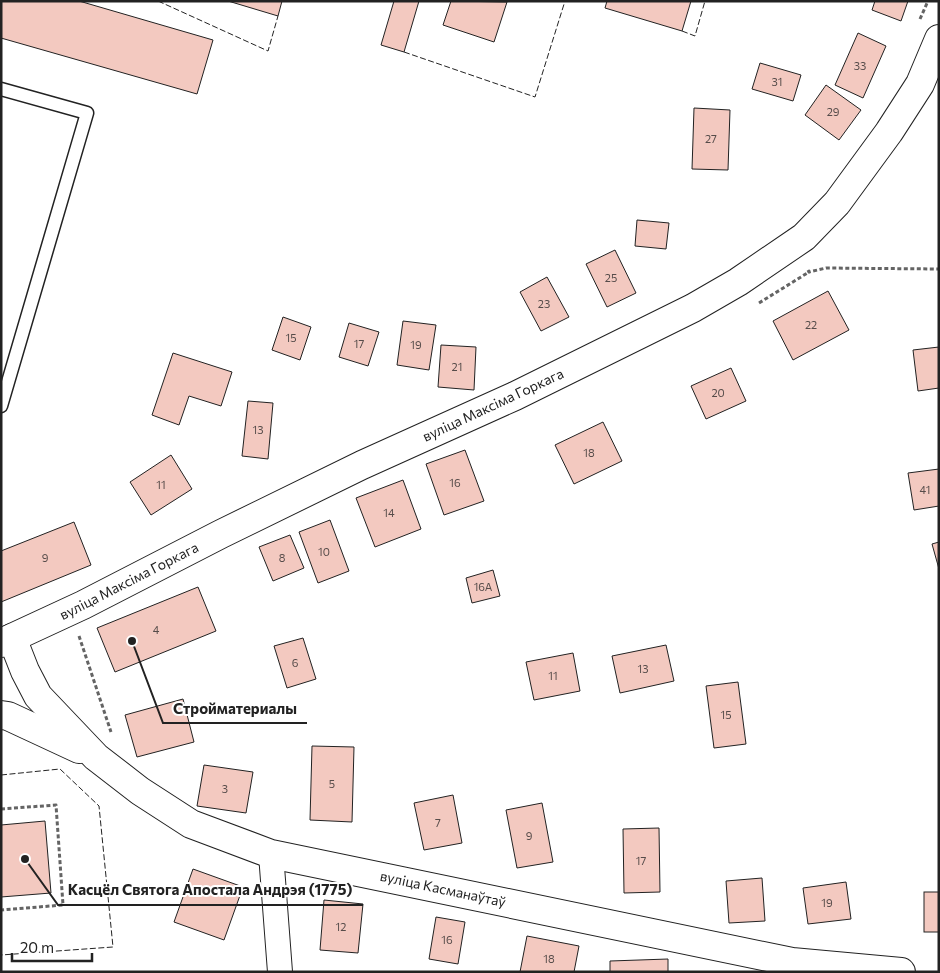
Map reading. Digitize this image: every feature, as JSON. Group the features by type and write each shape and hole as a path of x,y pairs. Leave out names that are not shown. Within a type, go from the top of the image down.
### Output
{"main road":[{"name":"вуліца Максіма Горкага","path":"6,640 83,605 221,534 362,465 515,396 693,308 738,282 804,237 837,203 888,132 929,84 939,39"},
{"name":"вуліца Касманаўтаў","path":"6,640 38,696 104,748 140,791 191,824 271,854 792,962 901,972"},
{"path":"1,714 104,748"}],"street":[{"path":"271,854 280,972"}],"lane":[{"path":"1,89 86,113 1,406"}],"path":[{"path":"920,19 928,1"},
{"path":"791,246 809,272"},
{"path":"752,307 809,272 826,268 939,269"},
{"path":"79,635 104,748"},
{"path":"1,809 56,805 63,906 1,910"}],"building":[{"path":"1,1 79,1 213,40 197,94 1,38"},
{"path":"228,1 282,1 278,16"},
{"path":"394,1 419,1 404,52 381,45"},
{"path":"451,1 507,2 494,42 443,25"},
{"path":"607,1 691,1 682,31 605,8"},
{"path":"875,1 908,1 901,21 872,10"},
{"path":"858,33 886,46 863,98 835,85"},
{"path":"760,63 801,75 793,101 752,89"},
{"path":"826,85 861,110 839,140 805,115"},
{"path":"694,108 730,110 728,170 692,169"},
{"path":"637,220 669,223 666,249 635,246"},
{"path":"615,250 636,293 607,307 586,264"},
{"path":"547,277 569,317 541,331 520,292"},
{"path":"828,291 849,330 793,360 773,321"},
{"path":"283,317 311,327 300,360 272,350"},
{"path":"403,321 436,325 429,370 397,365"},
{"path":"349,323 379,332 368,366 339,357"},
{"path":"441,345 476,347 474,390 438,387"},
{"path":"939,347 939,388 918,391 913,350"},
{"path":"173,353 232,372 221,406 189,396 179,425 152,415"},
{"path":"731,368 746,401 706,419 691,386"},
{"path":"248,401 273,403 268,459 242,456"},
{"path":"603,422 622,461 574,484 555,445"},
{"path":"465,450 484,501 444,515 426,464"},
{"path":"171,455 192,489 151,515 130,482"},
{"path":"939,469 939,506 914,510 908,473"},
{"path":"403,480 421,529 375,547 356,498"},
{"path":"330,520 349,571 318,583 299,532"},
{"path":"74,522 91,565 1,602 1,551"},
{"path":"290,535 304,568 273,581 259,547"},
{"path":"939,542 939,569 932,544"},
{"path":"493,570 500,596 472,603 466,578"},
{"path":"198,587 216,631 115,672 97,628"},
{"path":"303,638 316,679 287,688 274,646"},
{"path":"666,645 674,681 620,693 612,656"},
{"path":"573,653 580,691 534,700 526,662"},
{"path":"738,682 746,744 714,748 706,686"},
{"path":"183,699 194,742 137,757 125,715"},
{"path":"312,746 354,747 352,822 310,820"},
{"path":"204,765 253,772 246,813 197,806"},
{"path":"453,795 462,843 424,850 414,803"},
{"path":"542,803 553,862 517,868 506,810"},
{"path":"45,821 51,893 1,897 1,825"},
{"path":"659,828 660,892 624,893 623,829"},
{"path":"193,869 243,887 224,940 174,922"},
{"path":"762,878 765,921 729,923 726,881"},
{"path":"846,882 851,919 808,924 803,888"},
{"path":"924,892 939,892 939,932 924,932"},
{"path":"324,900 363,904 358,953 320,950"},
{"path":"436,917 465,922 458,964 429,959"},
{"path":"527,936 579,946 574,972 520,972"},
{"path":"668,959 668,972 610,972 610,961"}],"fence":[{"path":"158,1 268,51 278,16"},
{"path":"404,52 535,97 565,1"},
{"path":"682,31 695,36 705,1"},
{"path":"1,775 60,769 99,806 113,947 1,955"}],"place":[{"name":"Стройматериалы","path":"132,641"},
{"name":"Касцёл Святога Апостала Андрэя (1775)","path":"25,859"}]}
